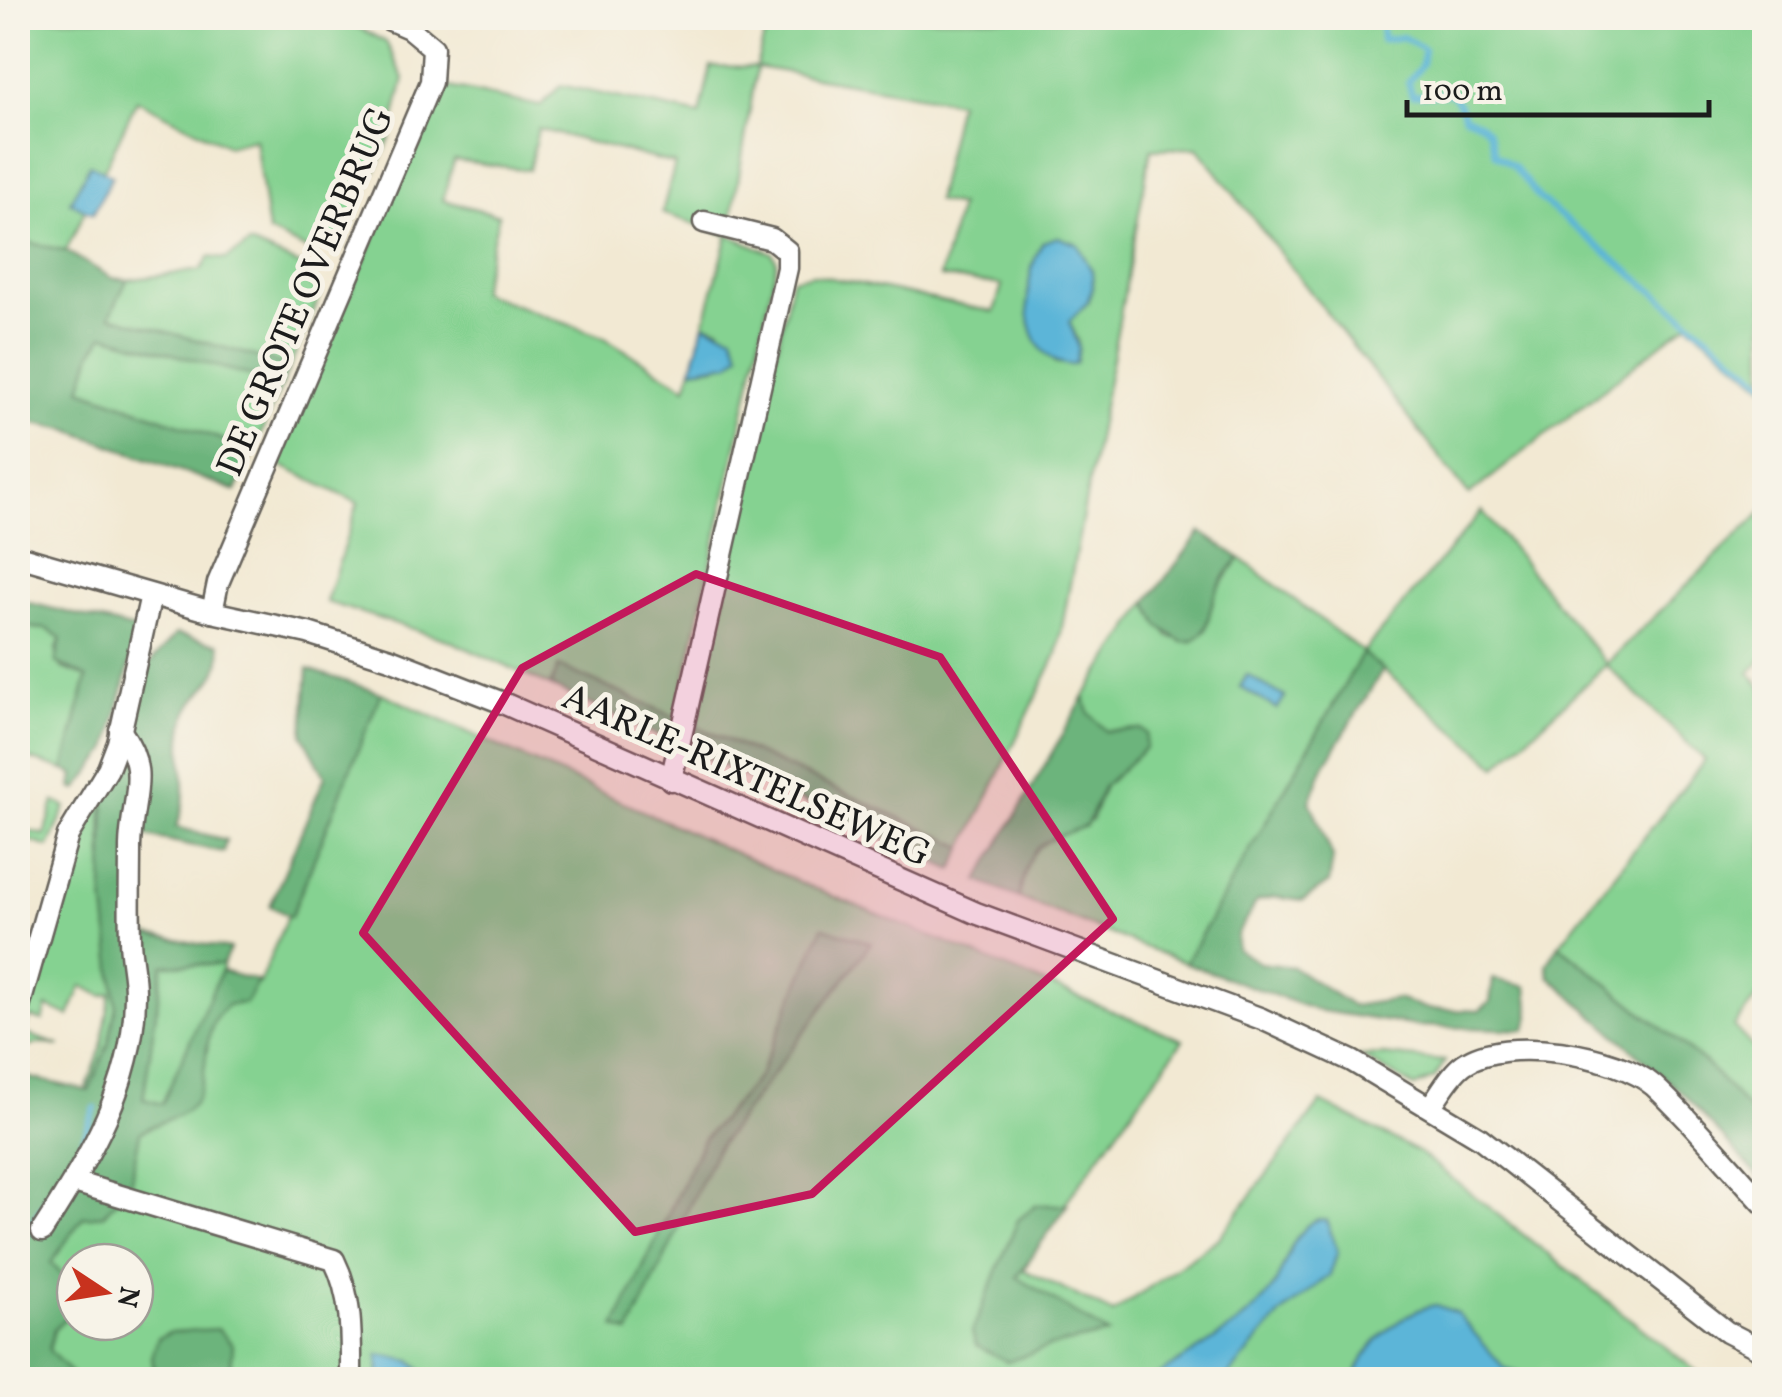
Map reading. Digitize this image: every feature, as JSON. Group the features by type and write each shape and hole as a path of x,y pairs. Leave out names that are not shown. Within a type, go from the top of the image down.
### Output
{"street":[{"name":"DE GROTE OVERBRUG","path":"212,612 218,584 431,82 432,48 409,28 386,18"},
{"path":"671,780 787,268 787,250 772,239 704,222"},
{"name":"AARLE-RIXTELSEWEG","path":"18,556 151,596 308,633 390,660 502,703 976,913 1262,1019 1352,1062 1480,1138 1727,1332 1764,1351"},
{"path":"18,1012 68,835 108,769 151,596"},
{"path":"42,1231 105,1129 129,1039 136,993 130,941 130,840 139,768 137,752 120,730"},
{"path":"1430,1107 1464,1064 1492,1053 1568,1054 1621,1066 1652,1084 1764,1204"},
{"path":"74,1182 334,1260 345,1281 350,1311 351,1380"}],"highlighted area":[{"path":"696,574 940,657 1113,919 812,1194 635,1232 363,933 522,668"}],"green space":[{"path":"18,18 340,18 386,42 404,78 390,138 340,251 322,244 312,252 268,232 255,139 228,146 137,100 66,251 18,240"},
{"path":"769,18 1764,18 1764,385 1688,323 1469,495 1198,148 1151,149 1057,654 964,847 696,726 792,279 812,274 994,312 1002,285 940,277 959,206 936,201 958,102 757,67 729,235 772,253 777,261 677,718 560,667 550,686 448,640 326,602 358,503 276,463 440,85 540,106 561,85 700,115 711,66 756,67","holes":["538,129 675,164 662,213 728,235 704,324 720,328 718,366 692,369 686,387 603,337 480,292 499,215 443,200 454,160 529,170","1087,303 1069,321 1078,341 1076,363 1056,363 1038,344 1028,308"]},
{"path":"18,240 66,251 112,278 127,280 110,316 290,366 268,417 251,403 263,379 104,335 92,353 81,389 254,451 236,491 66,429 18,420"},
{"path":"250,244 307,268 307,280 321,294 290,366 109,316 127,280 201,270 209,257 226,259"},
{"path":"104,335 264,379 251,403 268,417 254,451 81,389 92,353"},
{"path":"1764,510 1764,657 1750,673 1764,690 1764,989 1734,1027 1764,1059 1764,1126 1706,1064 1559,945 1705,760 1606,665 1497,766 1363,653 1185,963 1019,898 1034,852 1091,821 1104,786 1147,734 1141,729 1106,731 1089,713 1084,697 1147,602 1169,637 1191,642 1205,631 1215,593 1240,558 1363,652 1482,511 1606,664"},
{"path":"1201,532 1240,558 1218,587 1199,637 1182,642 1159,626 1147,602"},
{"path":"18,600 138,630 108,750 77,790 72,788 74,774 64,770 87,678 56,662 61,638 47,629 24,627 18,633"},
{"path":"23,627 47,629 61,638 56,650 62,668 87,677 64,770 18,755 18,633"},
{"path":"176,634 219,644 219,667 185,720 184,800 176,827 226,840 223,852 142,835 144,923 148,935 230,949 223,964 163,965 143,1099 162,1104 221,971 258,981 246,1003 228,1005 213,1025 195,1102 140,1133 130,1185 103,1215 83,1217 66,1242 55,1242 51,1263 55,1267 55,1329 49,1350 76,1379 18,1379 18,1075 89,1091 108,1045 116,1005 103,887 105,794 127,750 146,668"},
{"path":"1363,653 1383,670 1324,766 1310,801 1333,857 1329,883 1302,901 1274,897 1257,901 1237,935 1237,949 1260,963 1293,967 1352,1006 1397,999 1428,1009 1479,1011 1490,1002 1493,979 1527,987 1530,1017 1525,1030 1417,1026 1315,1010 1185,963"},
{"path":"559,666 677,718 672,742 550,686"},
{"path":"308,669 381,693 291,917 270,906 325,776 303,735"},
{"path":"381,693 806,885 1183,1040 1046,1230 1024,1270 1113,1313 1219,1238 1321,1102 1420,1153 1706,1379 18,1380 18,1310 55,1248 55,1342 155,1342 155,1242 58,1242 143,1099 163,964 223,964 222,971 259,984"},
{"path":"1084,697 1089,713 1106,731 1141,729 1147,733 1145,748 1104,786 1086,826 1047,842 1032,855 1019,898 978,881"},
{"path":"696,726 964,847 953,870 691,751"},
{"path":"105,794 102,847 116,1002 110,1036 89,1091 86,1090 101,1049 111,993 103,996 82,986 69,1016 47,1007 43,1021 30,1017 24,1033 61,1046 41,1043 27,1047 19,1027 77,842"},
{"path":"54,801 66,807 49,847 18,837 18,828 45,835"},
{"path":"823,927 871,943 716,1150 629,1333 615,1327 703,1140 759,1076"},
{"path":"1559,945 1706,1064 1764,1126 1764,1183 1685,1096 1549,976 1547,964"},
{"path":"1360,1056 1445,1061 1435,1078 1414,1087"},
{"path":"1036,1205 1068,1205 1017,1277 1108,1334 1048,1347 1008,1362 976,1345 972,1332 1018,1220"},
{"path":"218,1329 233,1345 230,1379 155,1379 152,1357 158,1338 171,1332"}],"water":[{"path":"90,164 112,176 93,214 70,202"},
{"path":"1058,237 1077,244 1092,271 1093,287 1087,303 1069,321 1079,347 1076,363 1071,365 1053,359 1041,348 1028,314 1030,275 1036,257 1043,242"},
{"path":"704,324 733,335 740,353 730,363 692,369"},
{"path":"1247,675 1285,697 1277,709 1240,687"},
{"path":"1319,1219 1326,1220 1338,1251 1330,1275 1281,1314 1226,1379 1153,1379 1247,1316 1272,1289 1302,1230"},
{"path":"1436,1305 1457,1313 1505,1369 1535,1379 1354,1379 1366,1354 1386,1331 1411,1314"},
{"path":"378,1355 411,1361 428,1377 451,1374 469,1379 379,1379"}],"waterway":[{"path":"1381,18 1382,40 1403,37 1424,49 1422,64 1408,82 1412,95 1453,93 1465,117 1487,130 1495,154 1513,166 1540,199 1764,381"},
{"path":"18,1245 80,1148 95,1108"}]}
